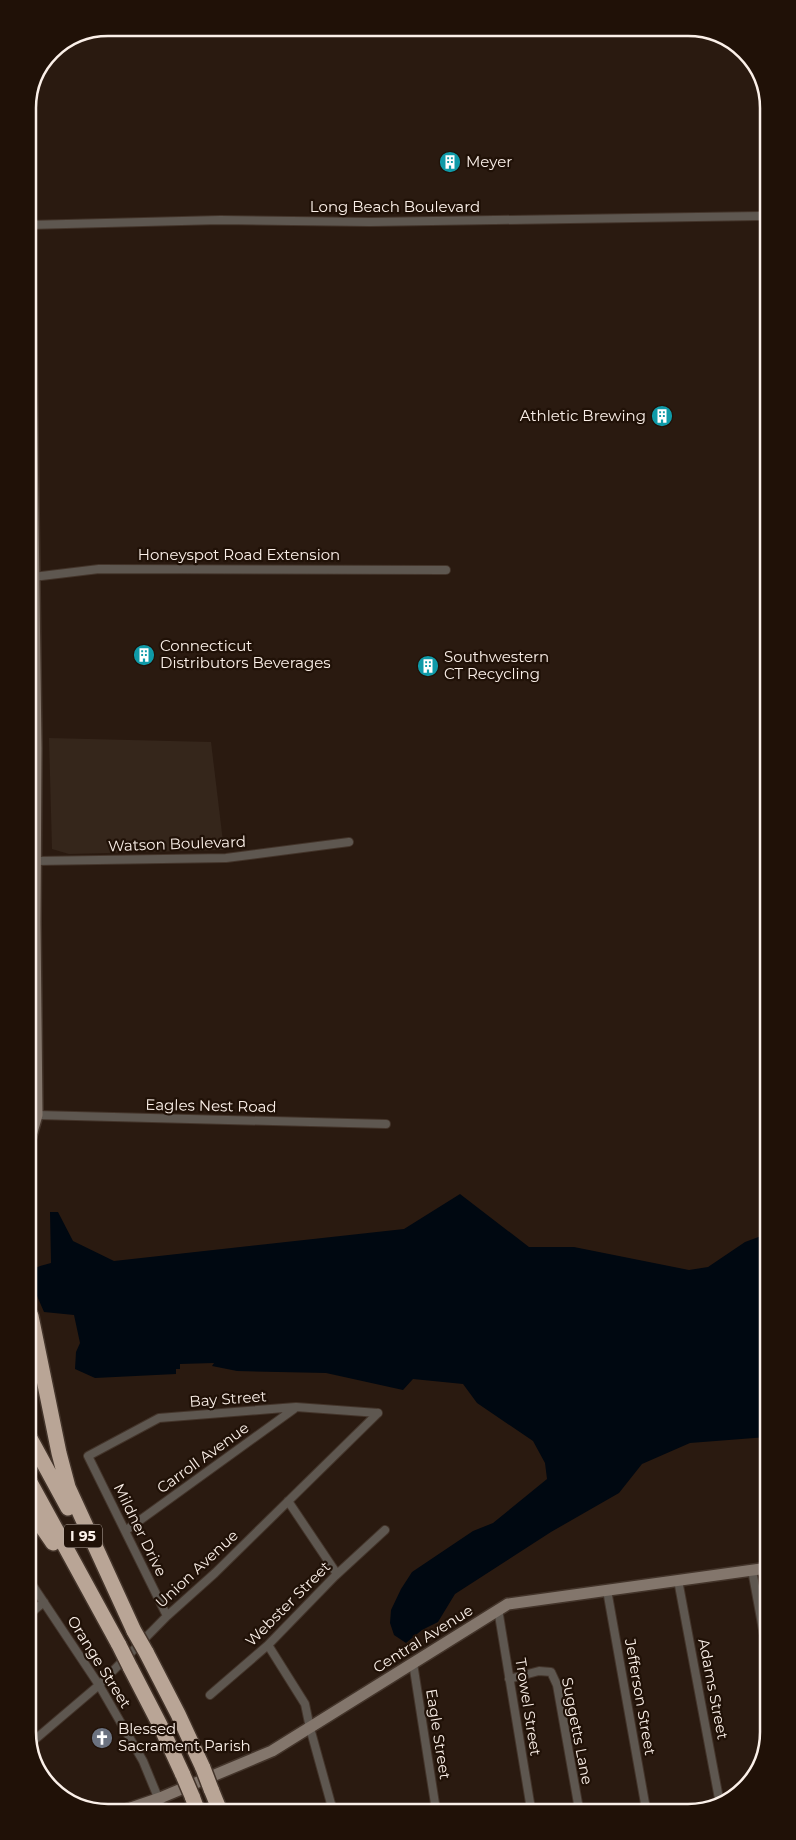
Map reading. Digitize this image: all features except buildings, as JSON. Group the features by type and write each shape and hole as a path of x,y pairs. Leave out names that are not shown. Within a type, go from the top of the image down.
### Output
{"highway":[{"path":"36,1340 59,1453 68,1487 134,1631"},
{"name":"I 95","path":"36,1449 178,1714 217,1804"},
{"name":"I 95","path":"36,1493 160,1725 195,1804"},
{"path":"36,1518 52,1541 84,1596 119,1646"}],"main road":[{"path":"36,1087 36,1119"},
{"name":"Central Avenue","path":"142,1804 272,1751 508,1604 760,1569"}],"street":[{"name":"Long Beach Boulevard","path":"36,225 220,220 370,222 760,216"},
{"name":"Honeyspot Road Extension","path":"36,577 99,569 446,570"},
{"name":"Watson Boulevard","path":"36,861 226,858 350,842"},
{"name":"Eagles Nest Road","path":"37,1116 386,1124"},
{"name":"Bay Street","path":"88,1456 159,1418 296,1407 378,1413"},
{"name":"Carroll Avenue","path":"126,1531 296,1407"},
{"name":"Union Avenue","path":"37,1738 99,1685 167,1616 215,1573 378,1413"},
{"name":"Mildner Drive","path":"88,1456 167,1616"},
{"path":"288,1501 337,1574"},
{"name":"Webster Street","path":"210,1695 268,1645 337,1574 384,1530"},
{"path":"752,1570 760,1614"},
{"name":"Adams Street","path":"678,1580 719,1796"},
{"name":"Orange Street","path":"36,1589 99,1685 143,1761 162,1804"},
{"name":"Jefferson Street","path":"607,1590 645,1804"},
{"path":"36,1609 44,1602"},
{"name":"Trowel Street","path":"498,1610 530,1804"},
{"path":"268,1645 305,1704 331,1804"},
{"name":"Eagle Street","path":"413,1663 435,1804"},
{"name":"Suggetts Lane","path":"509,1679 540,1670 551,1672 554,1677 578,1804"}],"shaded area":[{"path":"49,738 211,742 224,850 69,854 52,849"},
{"path":"460,1194 529,1247 574,1247 689,1270 708,1267 745,1242 760,1237 760,1438 690,1443 642,1464 619,1493 551,1532 455,1594 438,1622 422,1630 406,1643 394,1635 390,1623 391,1610 401,1589 412,1572 473,1531 493,1523 547,1479 545,1463 533,1441 477,1403 463,1384 413,1379 403,1390 326,1373 237,1371 212,1366 214,1363 180,1364 180,1369 176,1369 176,1374 95,1378 75,1369 76,1352 80,1343 74,1315 44,1312 36,1294 36,1268 51,1263 50,1212 58,1212 73,1241 114,1261 404,1229"}],"place":[{"name":"Meyer","path":"450,162"},
{"name":"Athletic Brewing","path":"662,416"},
{"name":"Connecticut Distributors Beverages","path":"144,655"},
{"name":"Southwestern CT Recycling","path":"428,666"},
{"name":"Blessed Sacrament Parish","path":"102,1738"}]}
